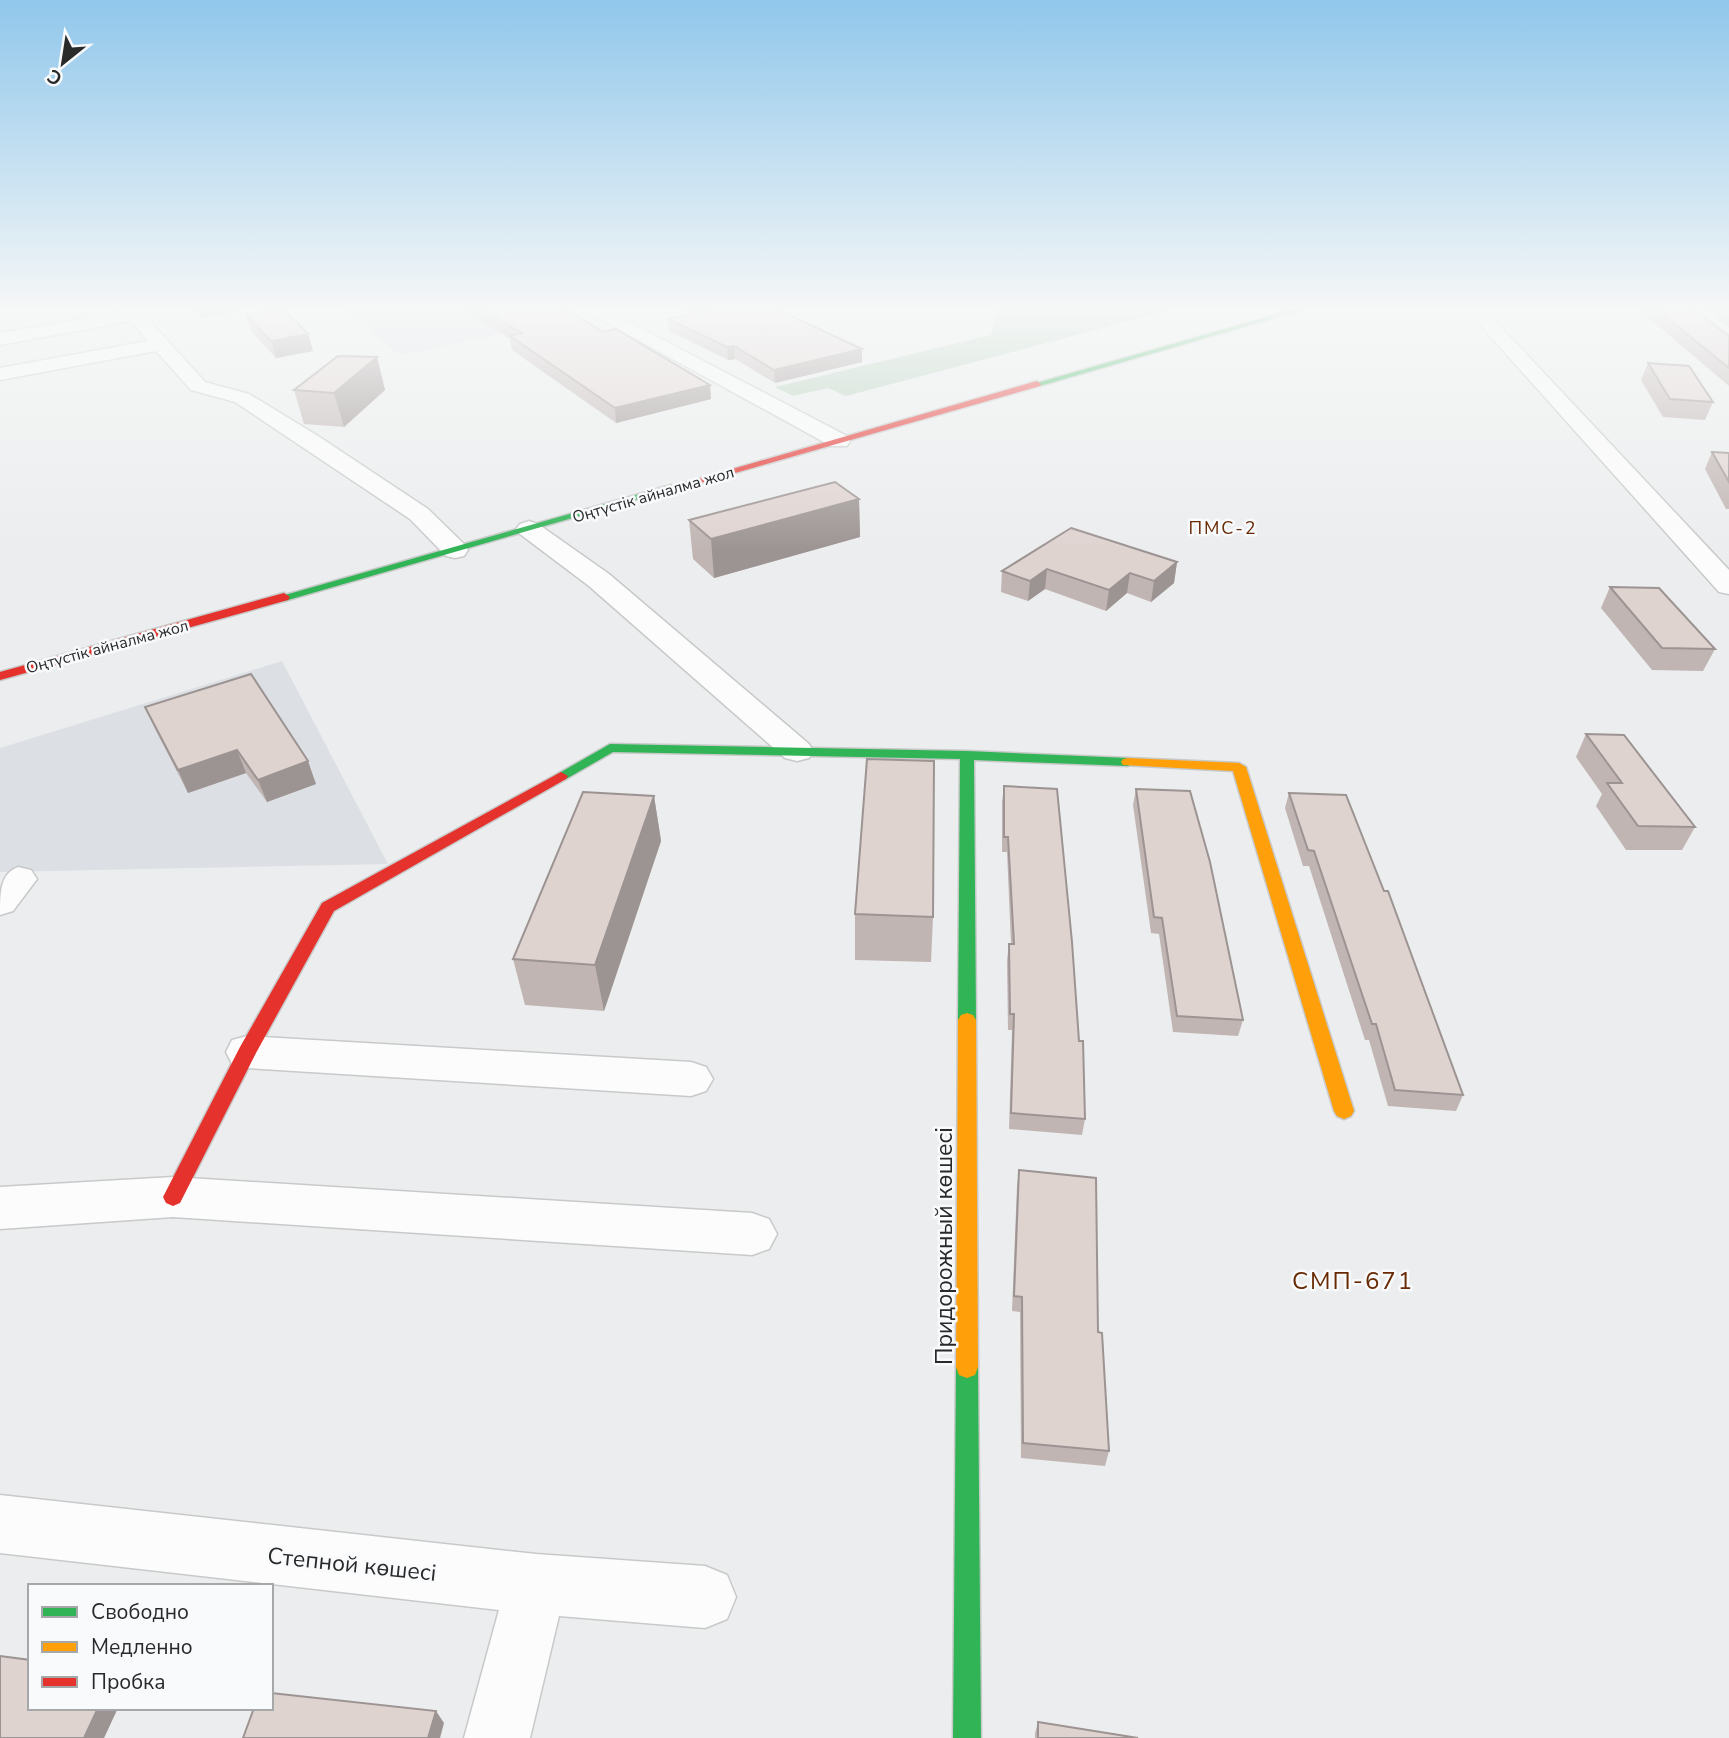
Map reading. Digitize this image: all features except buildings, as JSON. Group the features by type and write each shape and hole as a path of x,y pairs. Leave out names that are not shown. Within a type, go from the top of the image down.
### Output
{"main road":[{"name":"Оңтүстік айналма жол","path":"0,676 1021,389"},
{"path":"173,1197 247,1052 328,906 610,748 967,755 1239,767 1344,1111"},
{"name":"Придорожный көшесі","path":"967,755 967,1738"}],"street":[{"path":"209,389 242,398 299,434 419,513 455,550"},
{"path":"741,389 839,441"},
{"path":"1548,389 1729,586"},
{"path":"529,529 599,580 797,751"},
{"path":"247,1052 691,1079"},
{"path":"0,1208 173,1197 752,1234"},
{"name":"Степной көшесі","path":"0,1524 536,1584 705,1597"},
{"path":"498,1738 536,1584"}],"shaded area":[{"path":"282,661 388,864 0,872 0,748"}],"green space":[{"path":"779,389 823,389 793,396"},
{"path":"830,389 872,389 846,396"}],"traffic: fast":[{"path":"284,597 675,487"},
{"path":"561,776 610,748 967,755 1128,762"},
{"path":"967,755 967,1020"},
{"path":"967,1367 967,1738"}],"traffic: slow":[{"path":"1128,762 1239,767 1344,1111"},
{"path":"967,1020 967,1367"}],"traffic: jam":[{"path":"675,487 1019,389"},
{"path":"0,676 284,597"},
{"path":"173,1197 247,1052 328,907 561,776"}],"district":[{"name":"ПМС-2","path":"1223,528"},
{"name":"СМП-671","path":"1353,1281"}]}
